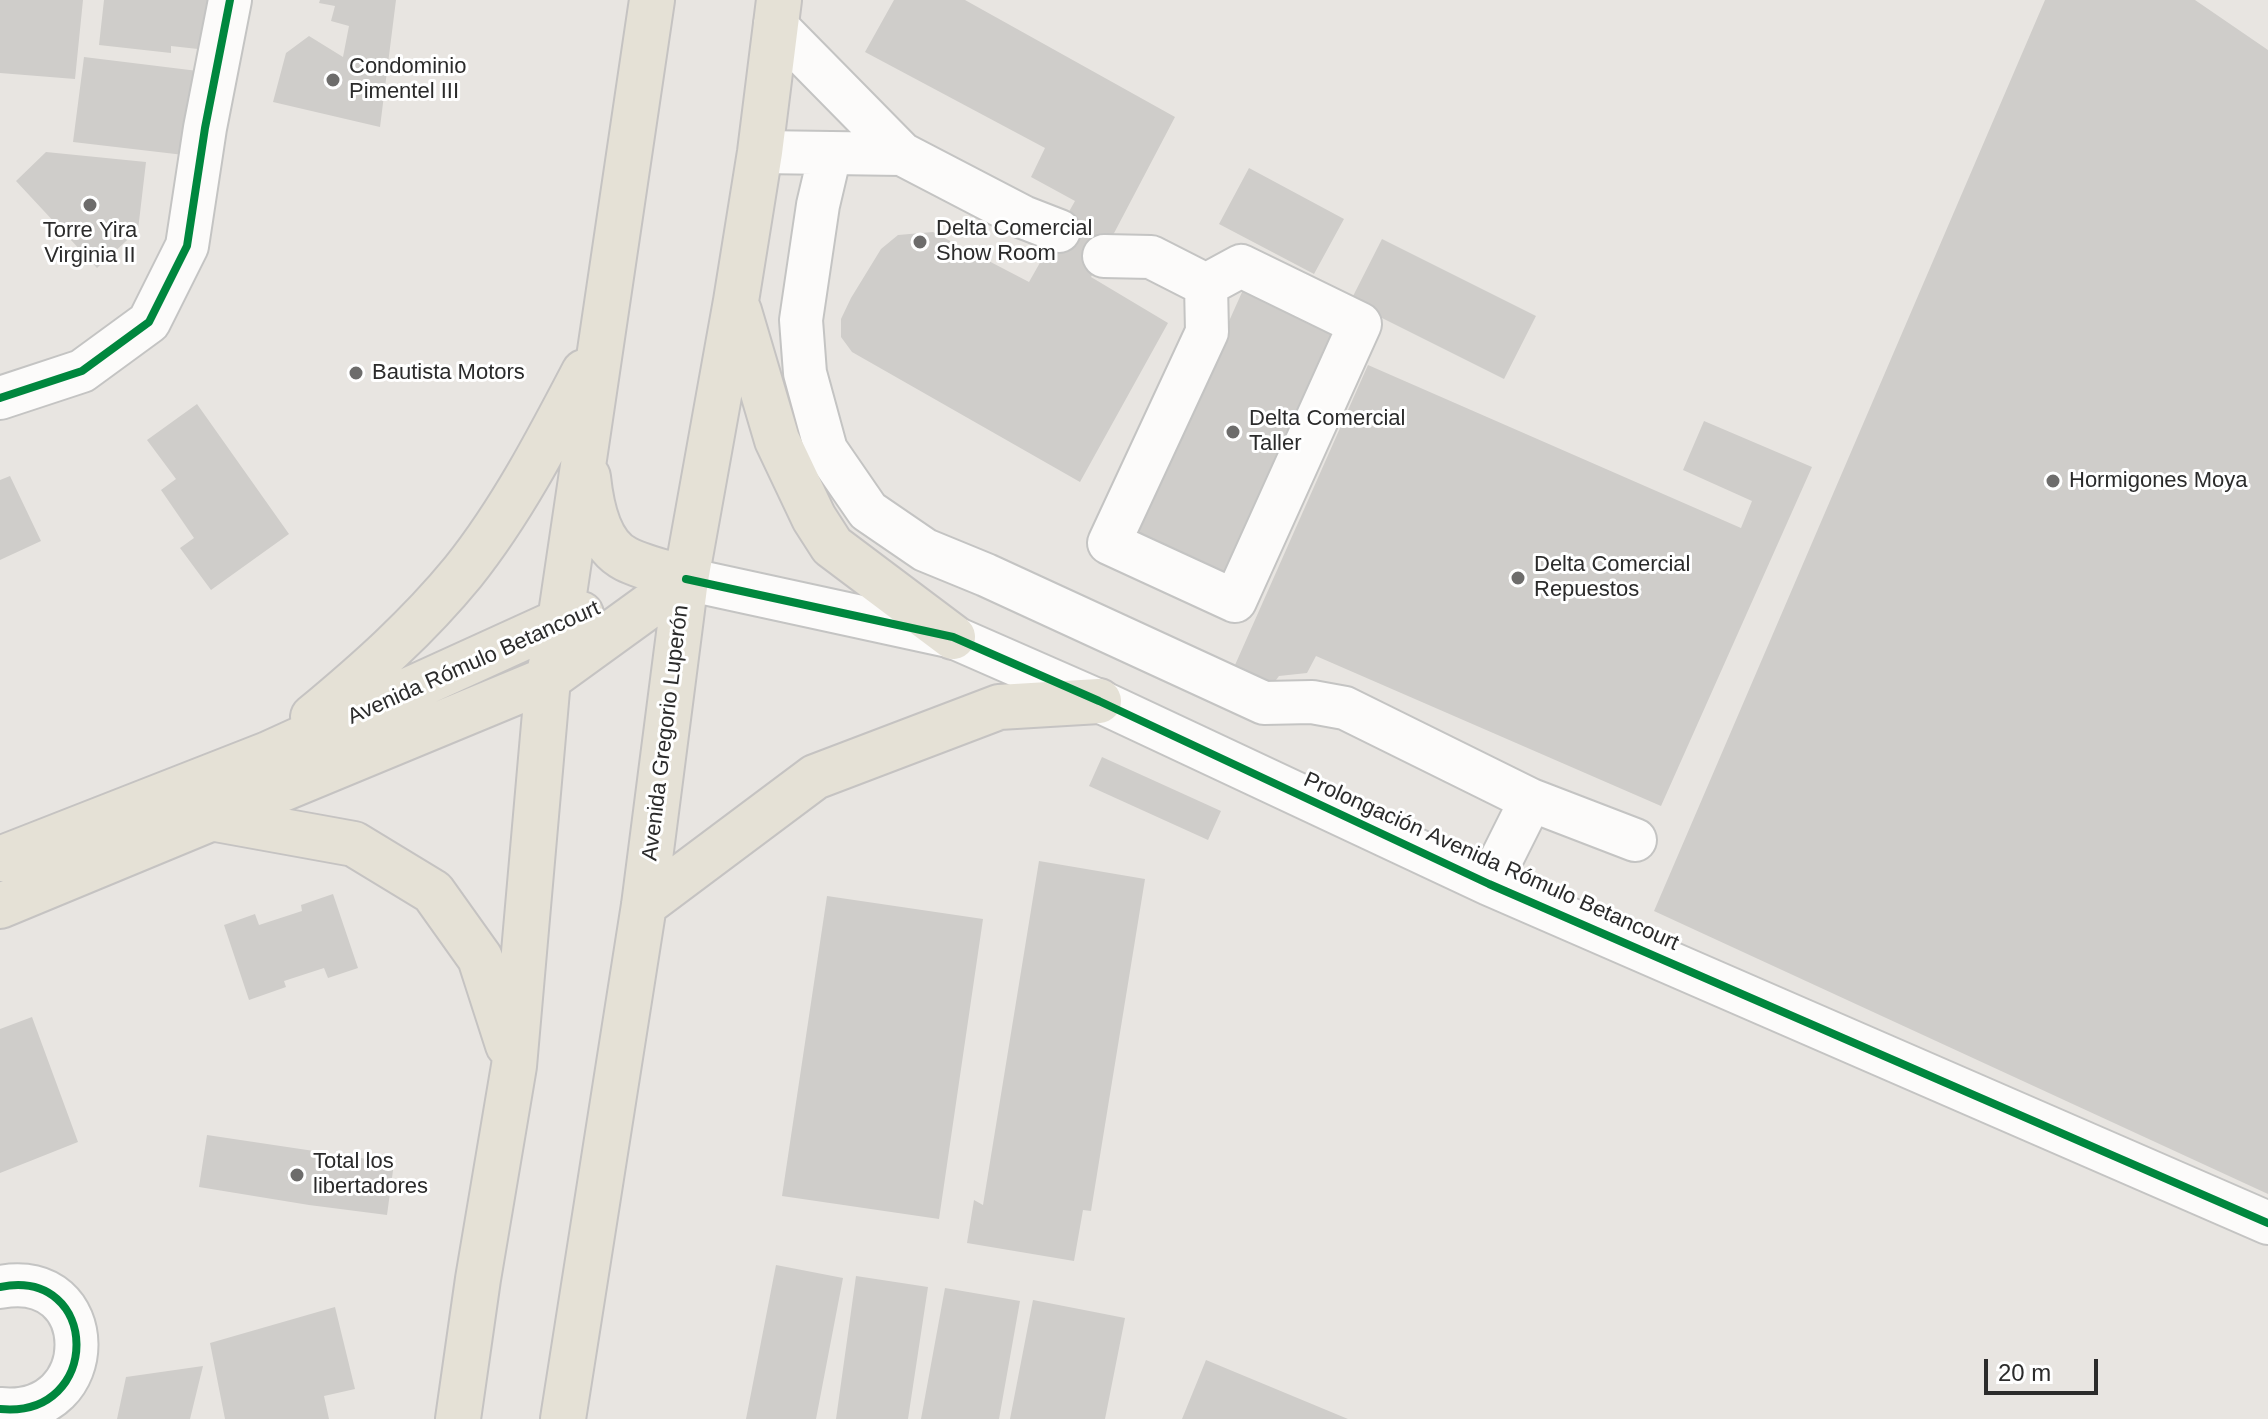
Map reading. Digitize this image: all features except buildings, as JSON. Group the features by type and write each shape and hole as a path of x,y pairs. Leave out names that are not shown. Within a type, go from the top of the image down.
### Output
{"main road":[{"path":"458,1419 514,1066 548,679 560,621 652,0"},
{"name":"Avenida Gregorio Luperón","path":"563,1419 644,905 686,579 760,152 777,12"},
{"path":"736,301 777,440 814,518 832,546 953,637"},
{"path":"268,754 383,658 463,571 535,465 600,342"},
{"path":"585,446 590,501 601,531 616,551 626,559 686,579"},
{"name":"Avenida Rómulo Betancourt","path":"0,859 268,754 560,621 686,579"},
{"name":"Avenida Rómulo Betancourt","path":"0,906 548,679 686,579"},
{"path":"644,905 815,777 999,707 1099,701"},
{"path":"216,819 354,844 433,892 480,958 514,1066"}],"street":[{"path":"0,398 82,371 149,322 187,246 205,128 230,0"},
{"path":"777,12 902,154 1023,217 1059,231"},
{"path":"760,152 902,154"},
{"path":"830,154 818,205 801,320 805,373 826,450 868,511 925,550 1264,703 1312,702 1345,708 1531,800 1635,840"},
{"path":"1104,256 1151,257 1206,285"},
{"path":"1241,266 1360,324 1235,601 1109,543 1207,332 1206,285 1241,266"},
{"name":"Prolongación Avenida Rómulo Betancourt","path":"686,579 953,637 1099,701 1489,884 2268,1223"},
{"path":"1237,766 1264,703"},
{"path":"1489,884 1531,800"},
{"path":"0,1287 14,1284 34,1287 53,1296 67,1312 76,1331 78,1352 73,1373 61,1391 44,1404 24,1410 0,1409"}],"cycle path":[{"path":"0,398 82,371 149,322 187,246 205,128 230,0"},
{"path":"686,579 953,637 1099,701 1489,884 2268,1223"},
{"path":"0,1287 33,1287 57,1299 72,1319 76,1344 72,1370 58,1391 34,1406 0,1409"}],"place":[{"name":"Condominio Pimentel III","path":"333,80"},
{"name":"Torre Yira Virginia II","path":"90,205"},
{"name":"Delta Comercial Show Room","path":"920,242"},
{"name":"Bautista Motors","path":"356,373"},
{"name":"Delta Comercial Taller","path":"1233,432"},
{"name":"Hormigones Moya","path":"2053,481"},
{"name":"Delta Comercial Repuestos","path":"1518,578"},
{"name":"Total los libertadores","path":"297,1175"}]}
